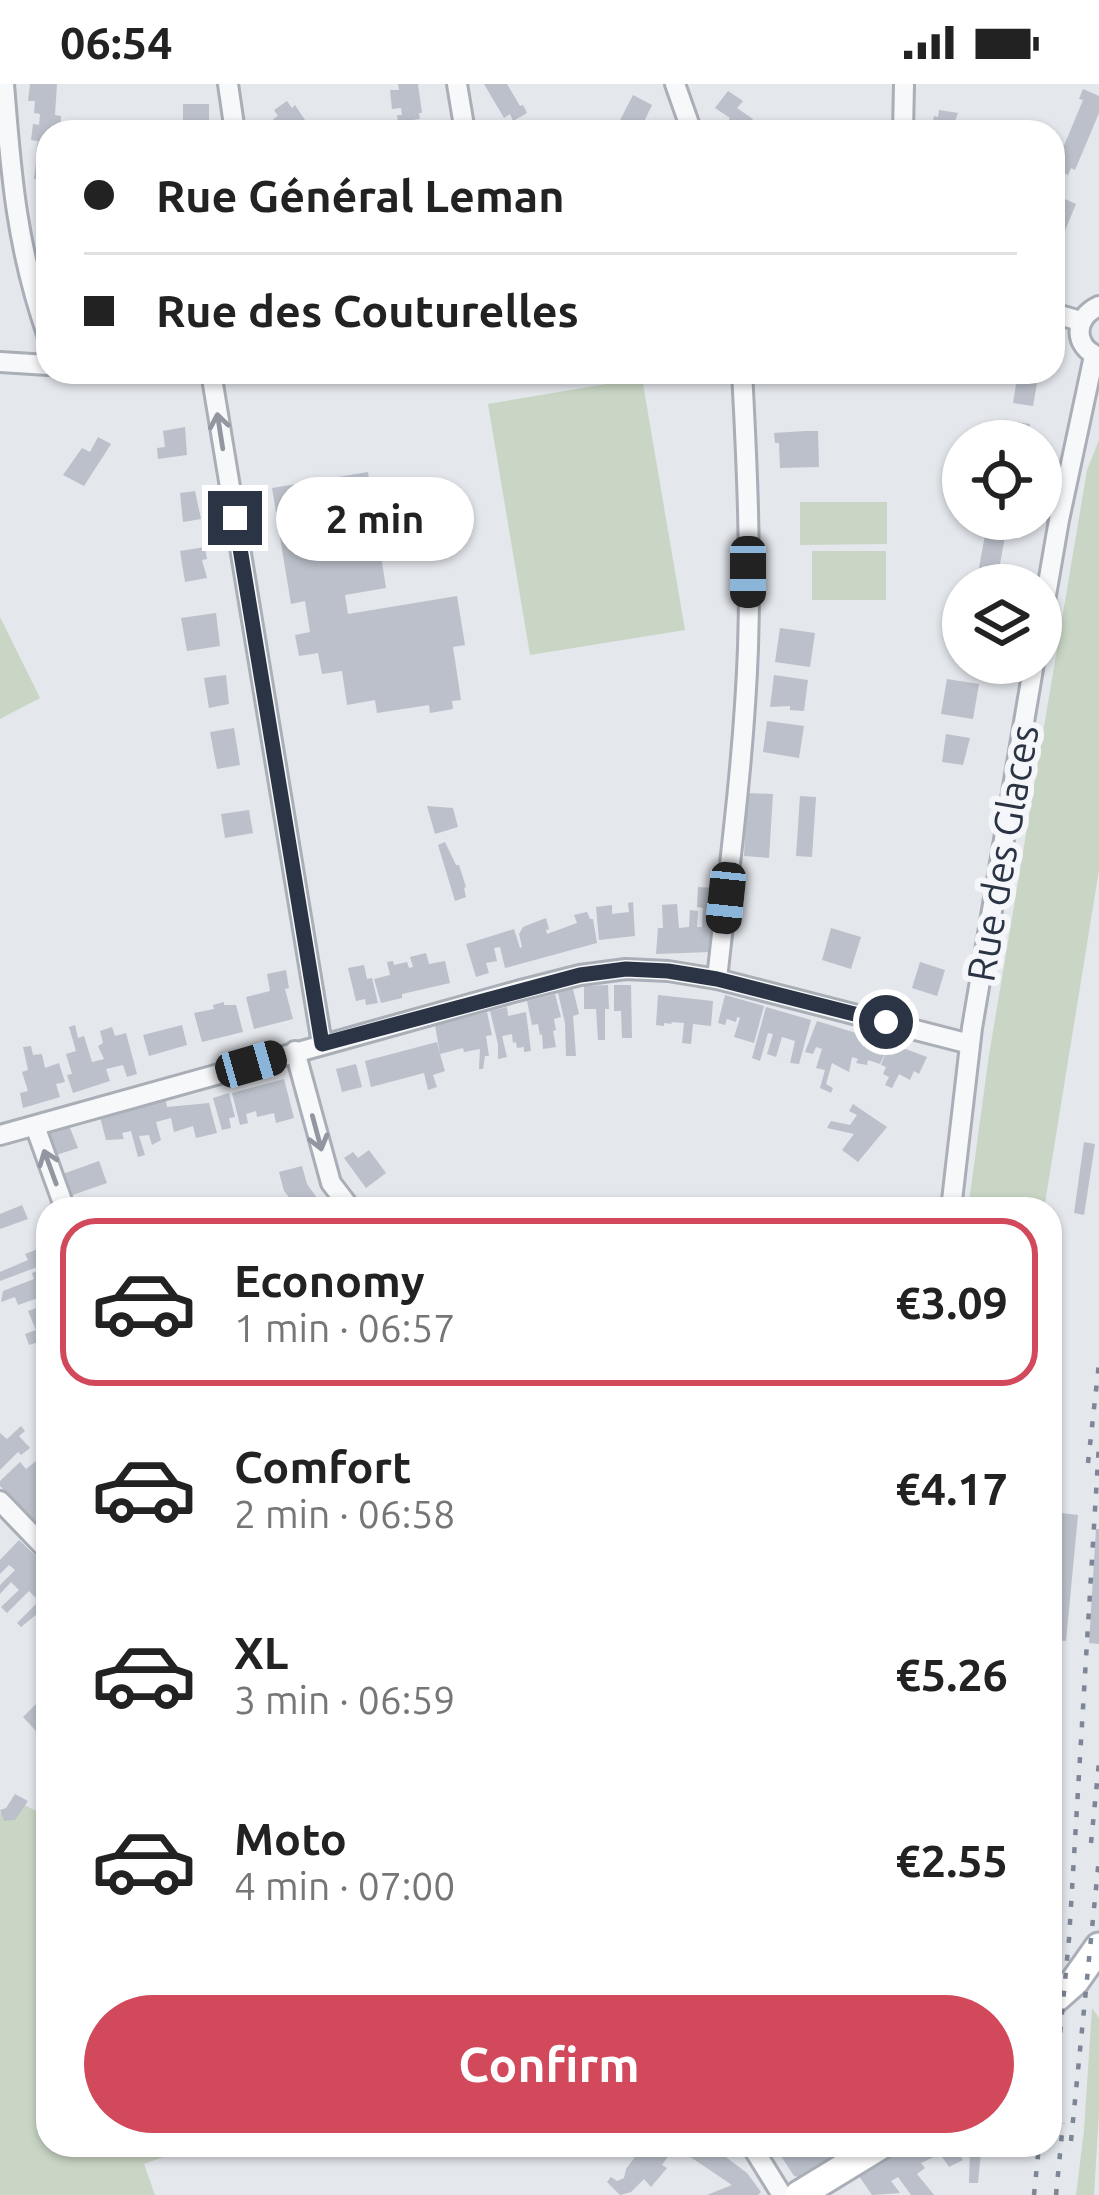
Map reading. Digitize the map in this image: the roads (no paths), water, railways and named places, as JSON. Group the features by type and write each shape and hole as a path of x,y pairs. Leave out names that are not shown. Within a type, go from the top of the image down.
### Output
{"street":[{"path":"4,84 12,194 36,303"},
{"path":"227,84 234,120"},
{"path":"457,84 463,120"},
{"path":"675,84 688,120"},
{"path":"904,84 906,120"},
{"path":"1051,564 1096,357 1084,349 1078,334 1080,321 1099,306"},
{"path":"1065,317 1080,321"},
{"path":"0,362 36,364"},
{"path":"213,384 322,1044"},
{"path":"717,979 748,650 743,384"},
{"name":"Rue des Glaces","path":"952,1197 970,1044 1030,684"},
{"path":"0,1136 580,975 626,969 717,979 970,1044"},
{"path":"295,1052 331,1183 342,1197"},
{"path":"34,1126 61,1197"},
{"path":"0,1501 36,1538"},
{"path":"1062,1993 1096,1960"},
{"path":"758,2157 782,2195"},
{"path":"799,2195 861,2157"}],"railway":[{"path":"1088,1463 1099,1363"},
{"path":"1062,2013 1099,1444"},
{"path":"1091,1843 1099,1762"},
{"path":"1071,2141 1099,1858"},
{"path":"1062,2133 1063,2123"},
{"path":"1034,2195 1038,2157"},
{"path":"1056,2195 1060,2157"}]}
